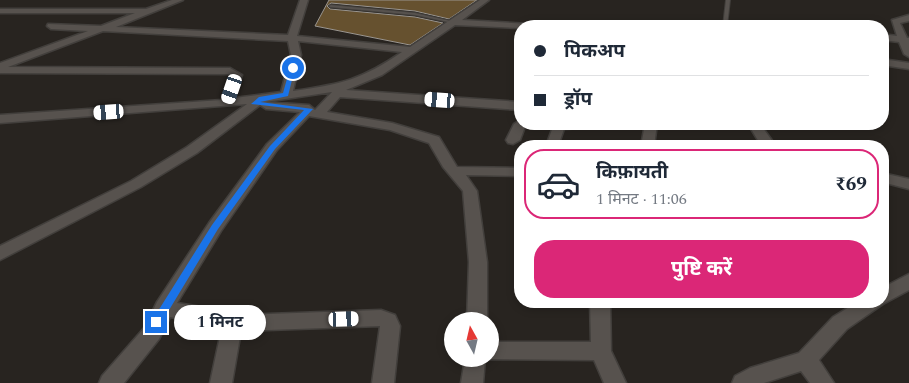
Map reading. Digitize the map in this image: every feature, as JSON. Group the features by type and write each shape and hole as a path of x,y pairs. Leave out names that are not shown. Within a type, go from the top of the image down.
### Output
{"street":[{"path":"41,11 68,0"},
{"path":"0,68 179,0"},
{"path":"286,95 296,55 292,38 304,0"},
{"path":"110,383 145,343 164,308 215,227 272,148 341,90 378,73 485,0"},
{"path":"0,11 152,11"},
{"path":"909,18 895,22 906,40 909,54"},
{"path":"453,22 514,25"},
{"path":"51,26 292,38 411,50"},
{"path":"889,38 906,40"},
{"path":"889,63 909,66"},
{"path":"0,68 230,71 237,75 227,103"},
{"path":"0,120 258,101 286,95 341,90 514,105"},
{"path":"0,254 144,179 192,150 258,101 305,107 313,112 392,127 434,140 453,170 467,183 470,191 478,262 477,312"},
{"path":"513,140 517,130"},
{"path":"759,130 766,140"},
{"path":"453,170 514,172"},
{"path":"889,179 909,184"},
{"path":"889,293 909,281"},
{"path":"164,308 226,319 233,323 380,318 388,321 390,326 383,383"},
{"path":"600,308 601,351 615,383"},
{"path":"743,383 758,375 806,360 840,324 864,308"},
{"path":"221,383 233,323"},
{"path":"499,351 601,351"},
{"path":"806,360 823,383"},
{"path":"472,383 474,368"}],"lane":[{"path":"726,20 728,0"},
{"path":"331,6 415,14 453,22"}],"building":[{"path":"329,0 477,0 449,19 415,11 331,3 327,6 330,9 415,17 443,23 410,45 315,26"}],"route":[{"path":"156,322 215,227 272,148 308,112 309,109 305,107 254,104 261,99 286,95 293,68"}]}
